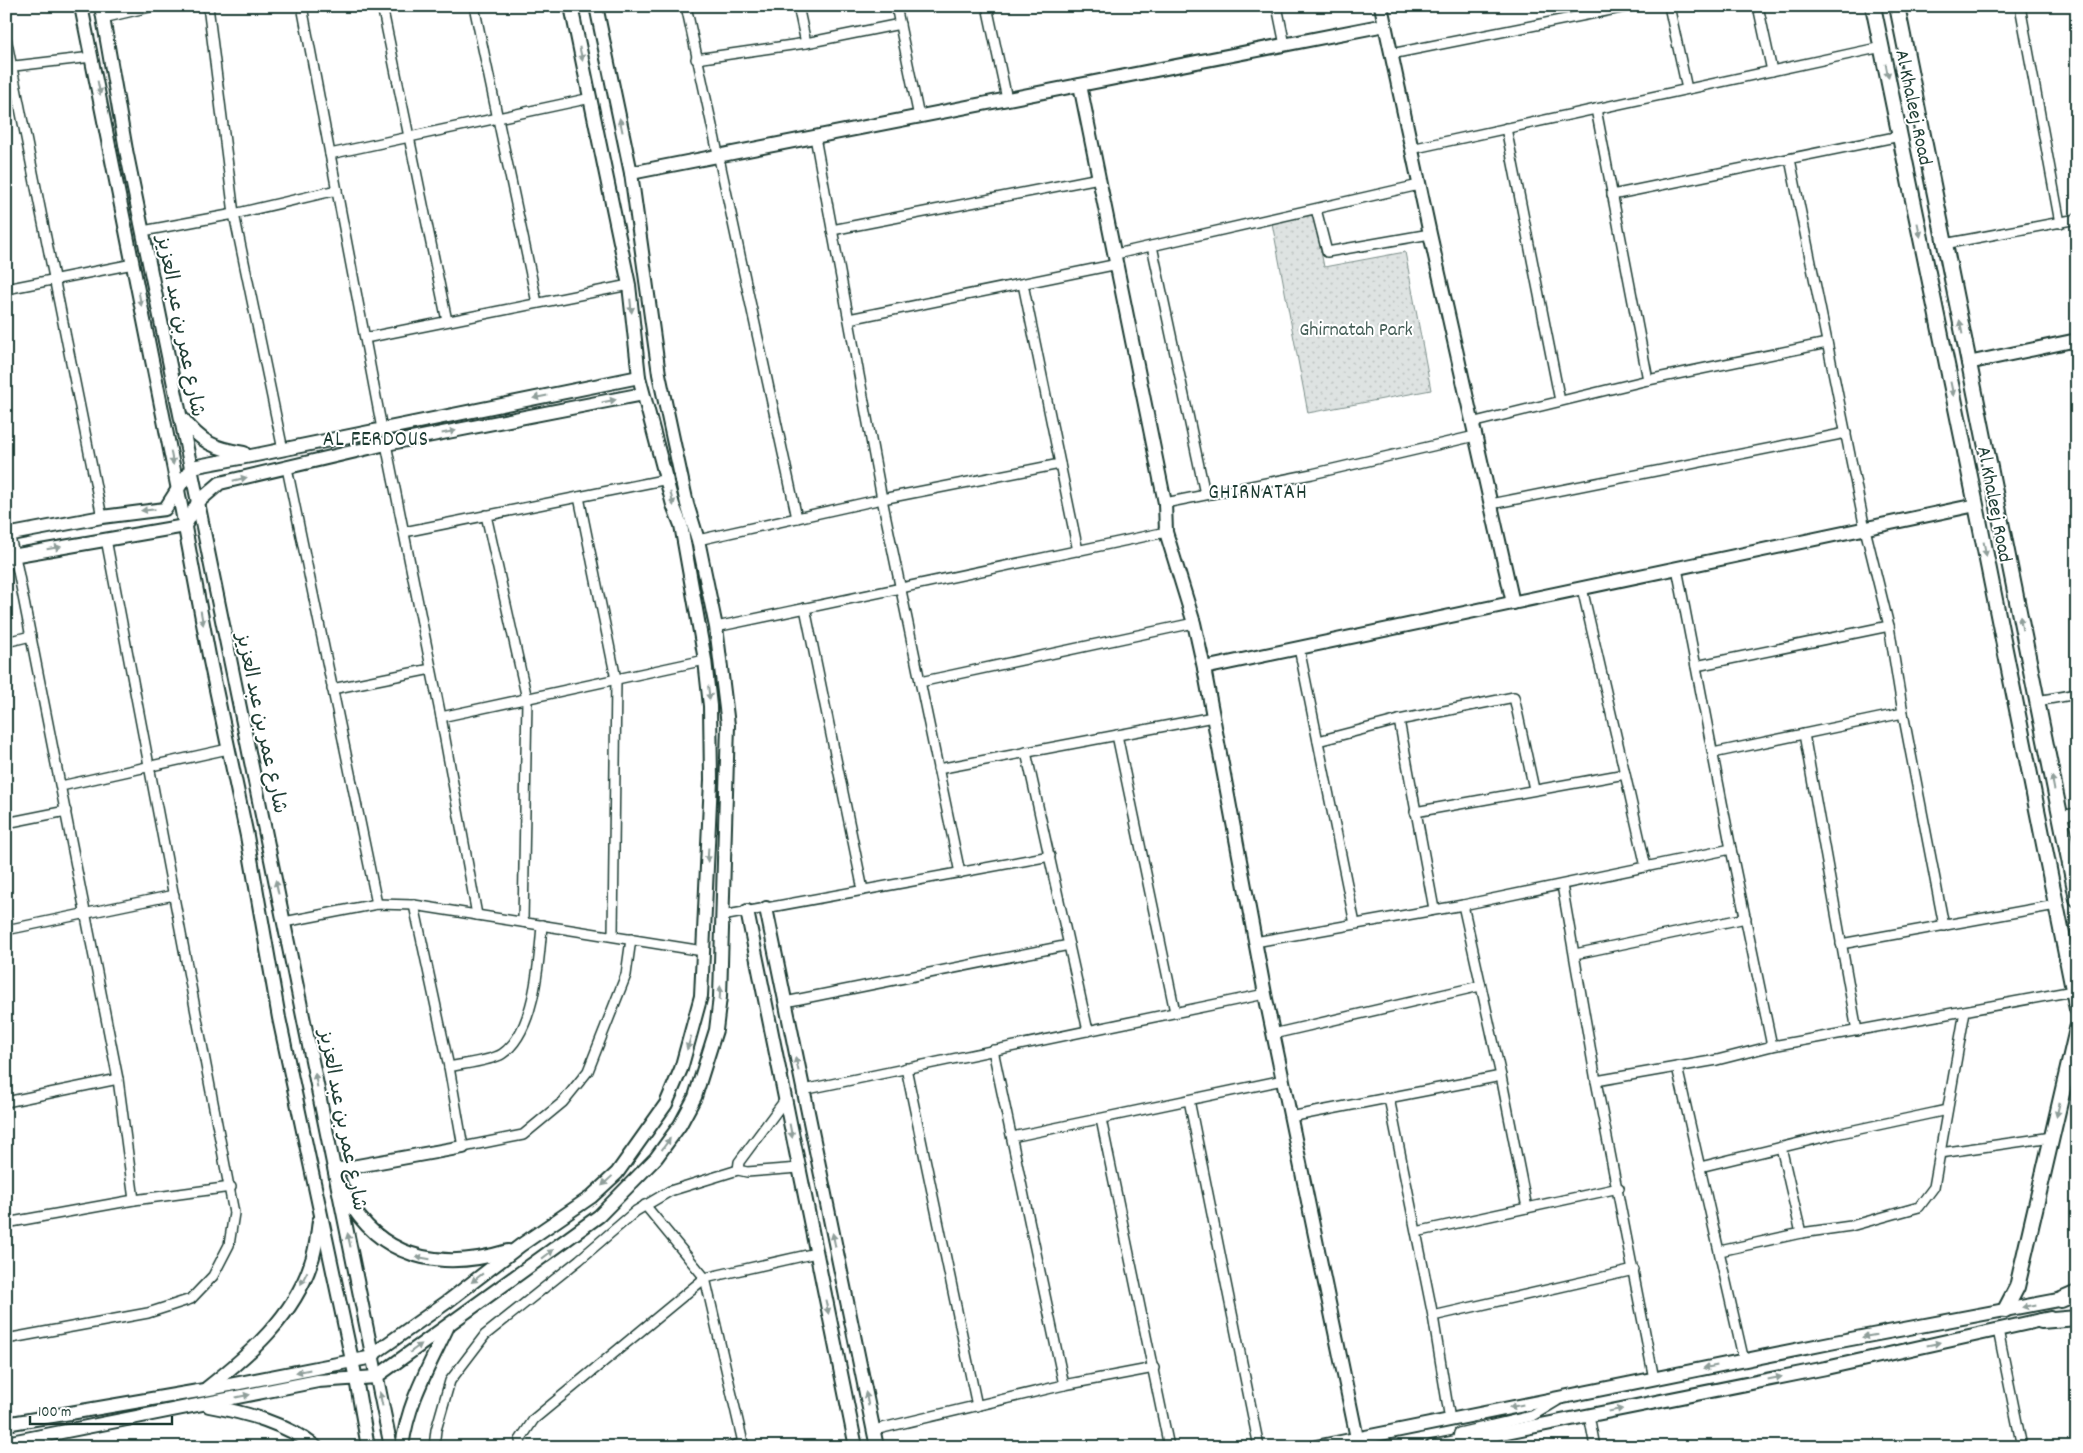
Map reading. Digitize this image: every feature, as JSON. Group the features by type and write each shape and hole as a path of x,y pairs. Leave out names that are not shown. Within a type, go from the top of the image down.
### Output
{"main road":[{"name":"Al Khaleej Road","path":"1873,6 1976,505 2077,1010"},
{"name":"Al Khaleej Road","path":"1897,6 2077,899"},
{"path":"2005,1310 2017,1287 2077,1028"},
{"path":"2061,1300 2077,1295"},
{"path":"2041,1321 2077,1318"}],"street":[{"path":"81,6 264,923 278,1018 356,1379 368,1447"},
{"path":"102,12 154,6"},
{"path":"208,6 234,214 283,450"},
{"path":"302,6 382,429"},
{"path":"382,6 447,321"},
{"path":"474,6 537,303"},
{"path":"6,1424 204,1390 372,1357 376,1352 447,1302 521,1245 591,1197 617,1173 666,1104 682,1069 702,996 711,780 710,706 705,660 681,526 673,504 668,479 639,377 629,285 591,98 570,6"},
{"path":"6,1443 318,1381 376,1377 599,1216 656,1158 680,1125 696,1097 716,1030 720,997 728,725 716,627 698,540 687,504 659,374 631,173 596,6"},
{"path":"686,6 797,518"},
{"path":"798,6 806,43"},
{"path":"896,6 919,117"},
{"path":"987,6 1007,99"},
{"path":"1277,6 1285,45"},
{"path":"1381,6 1471,423 1513,603"},
{"path":"1391,54 1631,6"},
{"path":"1669,6 1687,89"},
{"path":"1758,6 1772,71"},
{"path":"2020,6 2060,222"},
{"name":"شارع عمر بن عبد العزيز","path":"102,12 126,150 391,1447"},
{"path":"696,59 806,43 900,24"},
{"path":"631,173 1385,25"},
{"path":"6,38 9,67 102,517"},
{"path":"1411,149 1882,47"},
{"path":"9,67 92,57"},
{"path":"1080,85 1117,259 1165,503 1166,532 1194,623 1204,668 1265,994 1357,1443"},
{"path":"330,154 591,98"},
{"path":"1596,109 1648,380"},
{"path":"1506,128 1560,401"},
{"path":"1612,195 1900,136"},
{"path":"815,137 882,499 960,873"},
{"path":"1790,159 1865,529 1889,626 1903,713 1944,926"},
{"path":"832,230 1099,178"},
{"path":"849,319 1023,284 1117,259 1152,246 1419,185"},
{"path":"143,231 234,214 337,190"},
{"path":"1316,208 1327,252 1430,234"},
{"path":"1944,244 2077,219"},
{"path":"1152,246 1205,494"},
{"path":"6,289 133,264"},
{"path":"1023,284 1078,551"},
{"path":"365,338 629,285"},
{"path":"1968,363 2077,340"},
{"path":"1471,423 1648,380 1827,343"},
{"path":"134,1200 118,1079 31,636 11,556 7,531 165,509 192,467 256,456 639,377"},
{"path":"185,526 198,502 220,483 386,444 643,394"},
{"path":"180,415 204,441 221,450 256,456"},
{"path":"1491,504 1846,433"},
{"path":"1165,503 1312,474 1474,436"},
{"path":"386,444 432,669 477,915"},
{"path":"698,540 882,499 1060,464"},
{"path":"287,468 377,904"},
{"path":"404,532 668,479"},
{"path":"579,497 616,679 613,936"},
{"path":"1204,668 1976,505"},
{"path":"486,515 527,699 523,922"},
{"path":"11,556 185,526"},
{"path":"716,627 1166,532"},
{"path":"6,1339 148,1313 191,1299 213,1276 229,1245 234,1213 231,1187 106,539"},
{"path":"1677,568 1731,849 1772,1046"},
{"path":"1582,588 1646,867"},
{"path":"806,608 864,890"},
{"path":"920,682 1194,623"},
{"path":"1696,666 1889,626"},
{"path":"6,642 31,636"},
{"path":"1299,648 1355,924"},
{"path":"441,717 705,660"},
{"path":"332,689 432,669"},
{"path":"2037,701 2077,694"},
{"path":"1318,741 1399,720 1514,697 1534,789"},
{"path":"1713,754 1903,713"},
{"path":"938,769 1213,717"},
{"path":"1399,720 1434,909"},
{"path":"1804,734 1857,1031"},
{"path":"1117,735 1175,1012"},
{"path":"61,786 228,749"},
{"path":"1026,752 1088,1030"},
{"path":"1415,812 1625,774"},
{"path":"6,823 66,811"},
{"path":"2060,816 2077,813"},
{"path":"1255,942 1463,905 1731,849"},
{"path":"722,916 1050,856"},
{"path":"1562,885 1596,1081 1619,1188 1654,1379"},
{"path":"6,930 174,895"},
{"path":"284,922 377,904 414,905 704,951"},
{"path":"414,905 449,1067 463,1147"},
{"path":"1463,905 1501,1076 1526,1208"},
{"path":"1841,944 2056,905"},
{"path":"766,908 877,1447"},
{"path":"747,911 856,1447"},
{"path":"1575,954 1746,918"},
{"path":"449,1067 500,1056 512,1045 531,1006 539,964 542,925"},
{"path":"521,1245 481,1259 448,1262 411,1256 377,1234 353,1208 334,1170 523,1135 563,1102 588,1072 626,975 631,939"},
{"path":"785,1002 1069,945"},
{"path":"1273,1034 1480,986"},
{"path":"1596,1081 1677,1067 1772,1046 2073,991"},
{"path":"803,1090 1265,994"},
{"path":"1720,1251 1801,1234 1851,1226 1918,1207 1934,1187 1965,1011"},
{"path":"993,1050 1064,1385"},
{"path":"1677,1067 1744,1361"},
{"path":"906,1068 977,1406"},
{"path":"1290,1117 1501,1076"},
{"path":"6,1102 118,1079"},
{"path":"1012,1137 1283,1080"},
{"path":"1389,1098 1433,1316 1450,1420"},
{"path":"738,1170 740,1162 785,1100"},
{"path":"1189,1100 1259,1447"},
{"path":"1700,1167 1948,1110"},
{"path":"1101,1119 1169,1447"},
{"path":"1940,1153 2052,1136"},
{"path":"1781,1147 1801,1234"},
{"path":"434,1447 436,1430 450,1380 485,1334 645,1205 670,1191 738,1170 747,1172 799,1168"},
{"path":"6,1223 134,1200 231,1187"},
{"path":"1416,1232 1619,1188"},
{"path":"645,1205 705,1278 743,1445 728,1447"},
{"path":"204,1390 241,1361 285,1315 311,1263 320,1214"},
{"path":"521,1447 520,1440 534,1419 705,1278 816,1253"},
{"path":"1433,1316 1634,1270"},
{"path":"1316,1447 1357,1443 1450,1420 1563,1397 2061,1300"},
{"path":"1431,1447 1480,1442 1588,1415 1816,1370 2077,1312"},
{"path":"402,1447 405,1426 415,1391 449,1324"},
{"path":"1998,1330 2022,1447"},
{"path":"874,1430 1064,1385 1154,1368"},
{"path":"1457,1444 1459,1433 1532,1416 1563,1397"},
{"path":"202,1404 247,1413 299,1434 316,1447"},
{"path":"1588,1415 1595,1447"}],"green space":[{"name":"Ghirnatah Park","path":"1314,215 1324,267 1405,252 1431,390 1308,413 1272,223"}],"district":[{"name":"AL FERDOUS","path":"376,438"},
{"name":"GHIRNATAH","path":"1258,491"}]}
